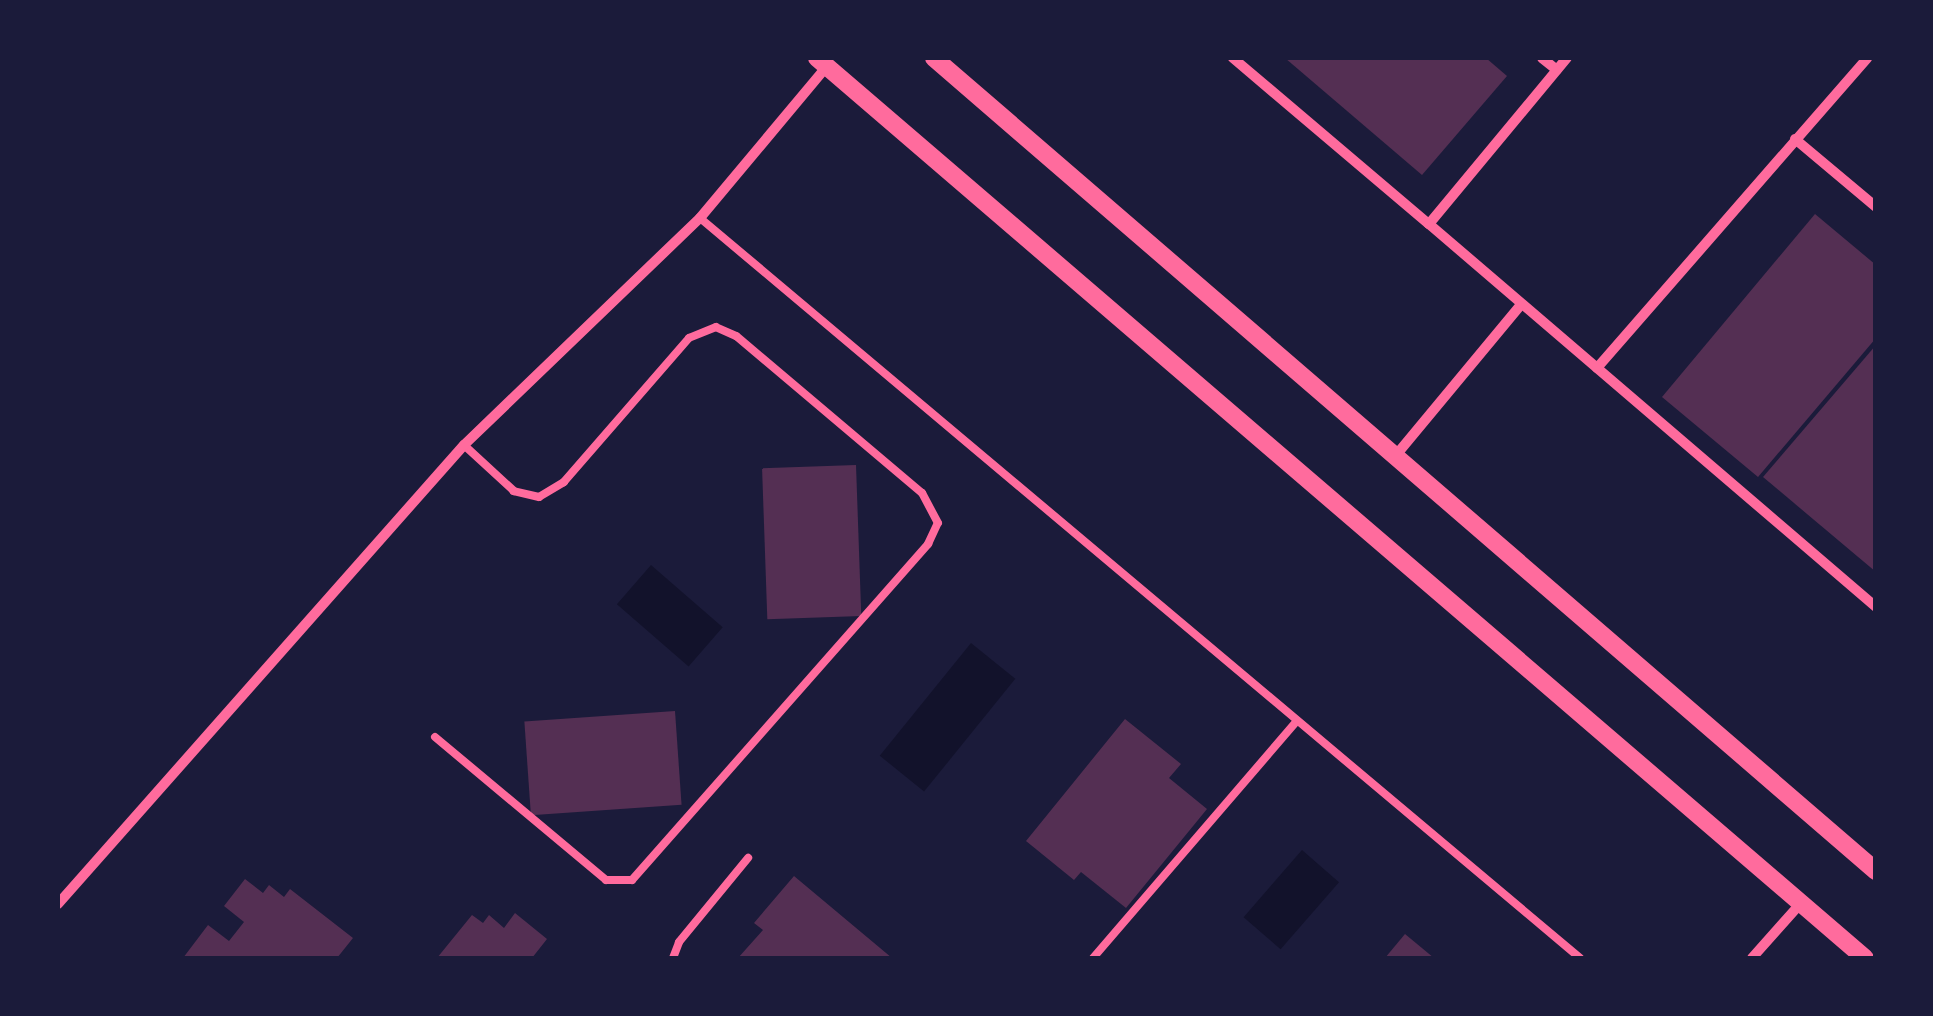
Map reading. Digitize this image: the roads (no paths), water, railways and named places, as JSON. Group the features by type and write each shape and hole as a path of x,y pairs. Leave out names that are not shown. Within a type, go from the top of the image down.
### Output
{"street":[{"path":"934,58 1876,871"},
{"path":"1233,58 1876,607"},
{"path":"1542,58 1557,70"},
{"path":"1429,224 1567,58"},
{"path":"1597,368 1867,58"},
{"path":"58,904 464,445 700,218 822,62 1865,958"},
{"path":"1795,139 1876,207"},
{"path":"1397,454 1520,306"},
{"path":"1752,958 1802,902"}],"lane":[{"path":"700,218 1580,958"},
{"path":"434,737 606,880 632,880 928,544 938,523 922,493 736,336 716,326 689,338 564,482 539,498 514,491 464,445"},
{"path":"1093,958 1297,721"},
{"path":"673,958 679,942 748,858"}]}
